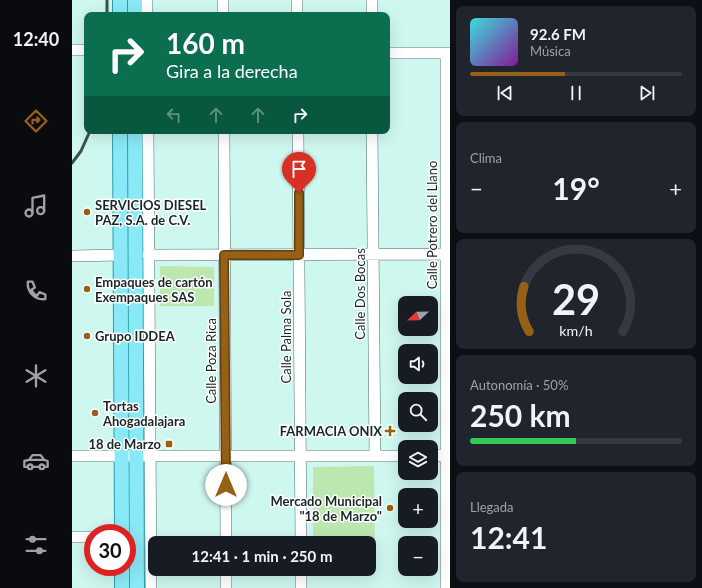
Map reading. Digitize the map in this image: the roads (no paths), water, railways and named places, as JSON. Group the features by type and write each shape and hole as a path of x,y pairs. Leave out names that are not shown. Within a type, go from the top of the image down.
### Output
{"main road":[{"path":"120,0 120,12"},
{"path":"135,0 135,12"},
{"path":"120,134 122,524"},
{"path":"135,134 143,456 137,588"},
{"path":"122,576 122,588"}],"street":[{"path":"147,0 147,12"},
{"path":"223,0 223,12"},
{"path":"297,0 297,12"},
{"path":"372,0 372,12"},
{"path":"72,50 84,50"},
{"path":"390,53 448,53"},
{"name":"Calle Potrero del Llano","path":"446,588 448,456 448,53"},
{"path":"148,134 148,255 143,456 151,588"},
{"name":"Calle Poza Rica","path":"224,134 226,536"},
{"name":"Calle Palma Sola","path":"298,134 301,536"},
{"name":"Calle Dos Bocas","path":"372,134 375,456"},
{"path":"148,255 448,254"},
{"path":"72,256 121,255"},
{"path":"72,456 398,456"},
{"path":"72,537 84,537"},
{"path":"226,576 226,588"},
{"path":"301,576 301,588"}],"railway":[{"path":"107,0 107,12"},
{"path":"72,163 81,151 89,134"}],"place":[{"name":"SERVICIOS DIESEL PAZ, S.A. de C.V.","path":"87,212"},
{"name":"Empaques de cartón Exempaques SAS","path":"87,289"},
{"name":"Grupo IDDEA","path":"87,336"},
{"name":"Tortas Ahogadalajara","path":"95,413"},
{"name":"FARMACIA ONIX","path":"390,431"},
{"name":"18 de Marzo","path":"169,444"},
{"name":"Mercado Municipal \"18 de Marzo\"","path":"390,508"}]}
